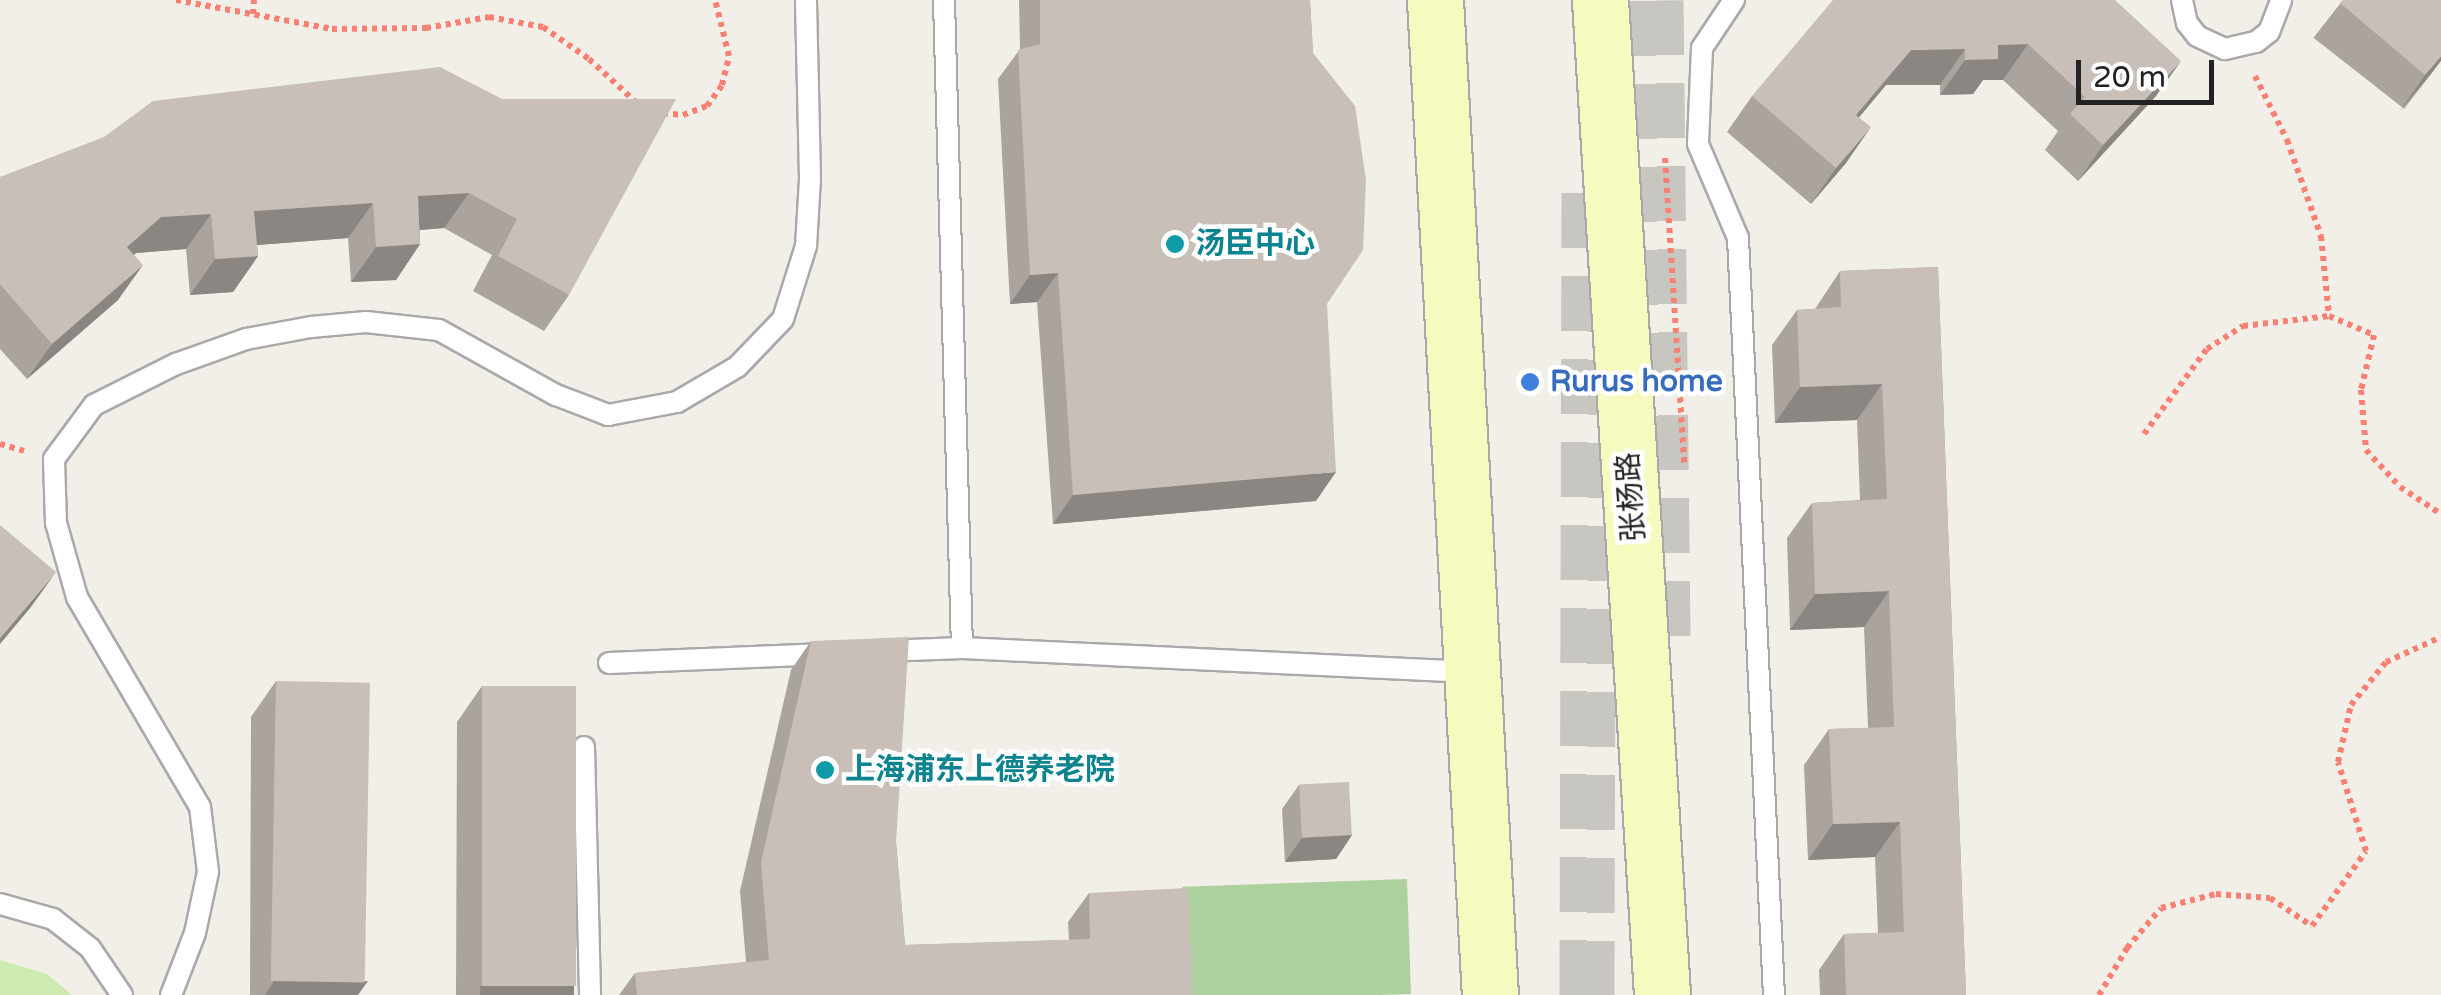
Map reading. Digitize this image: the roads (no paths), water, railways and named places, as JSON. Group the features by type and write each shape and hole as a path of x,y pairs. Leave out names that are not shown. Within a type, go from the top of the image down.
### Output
{"main road":[{"path":"1435,0 1490,995"},
{"name":"张杨路","path":"1600,0 1662,995"}],"lane":[{"path":"171,995 196,933 208,872 200,807 77,597 56,523 54,460 94,404 246,339 312,326 366,322 439,330 556,395 608,415 677,402 737,368 782,319 806,246 810,178 806,0"},
{"path":"944,0 962,648"},
{"path":"1734,0 1702,48 1698,144 1738,238 1774,995"},
{"path":"2182,0 2187,23 2198,36 2226,49 2242,48 2269,32 2281,0"},
{"path":"609,663 962,648 1472,672"},
{"path":"584,747 590,995"},
{"path":"0,904 53,919 90,948 122,995"}],"tunnel":[{"path":"1656,0 1663,637"},
{"path":"1587,995 1589,188"}],"place":[{"name":"汤臣中心","path":"1175,244"},
{"name":"Rurus home","path":"1530,382"},
{"name":"上海浦东上德养老院","path":"825,770"}]}
